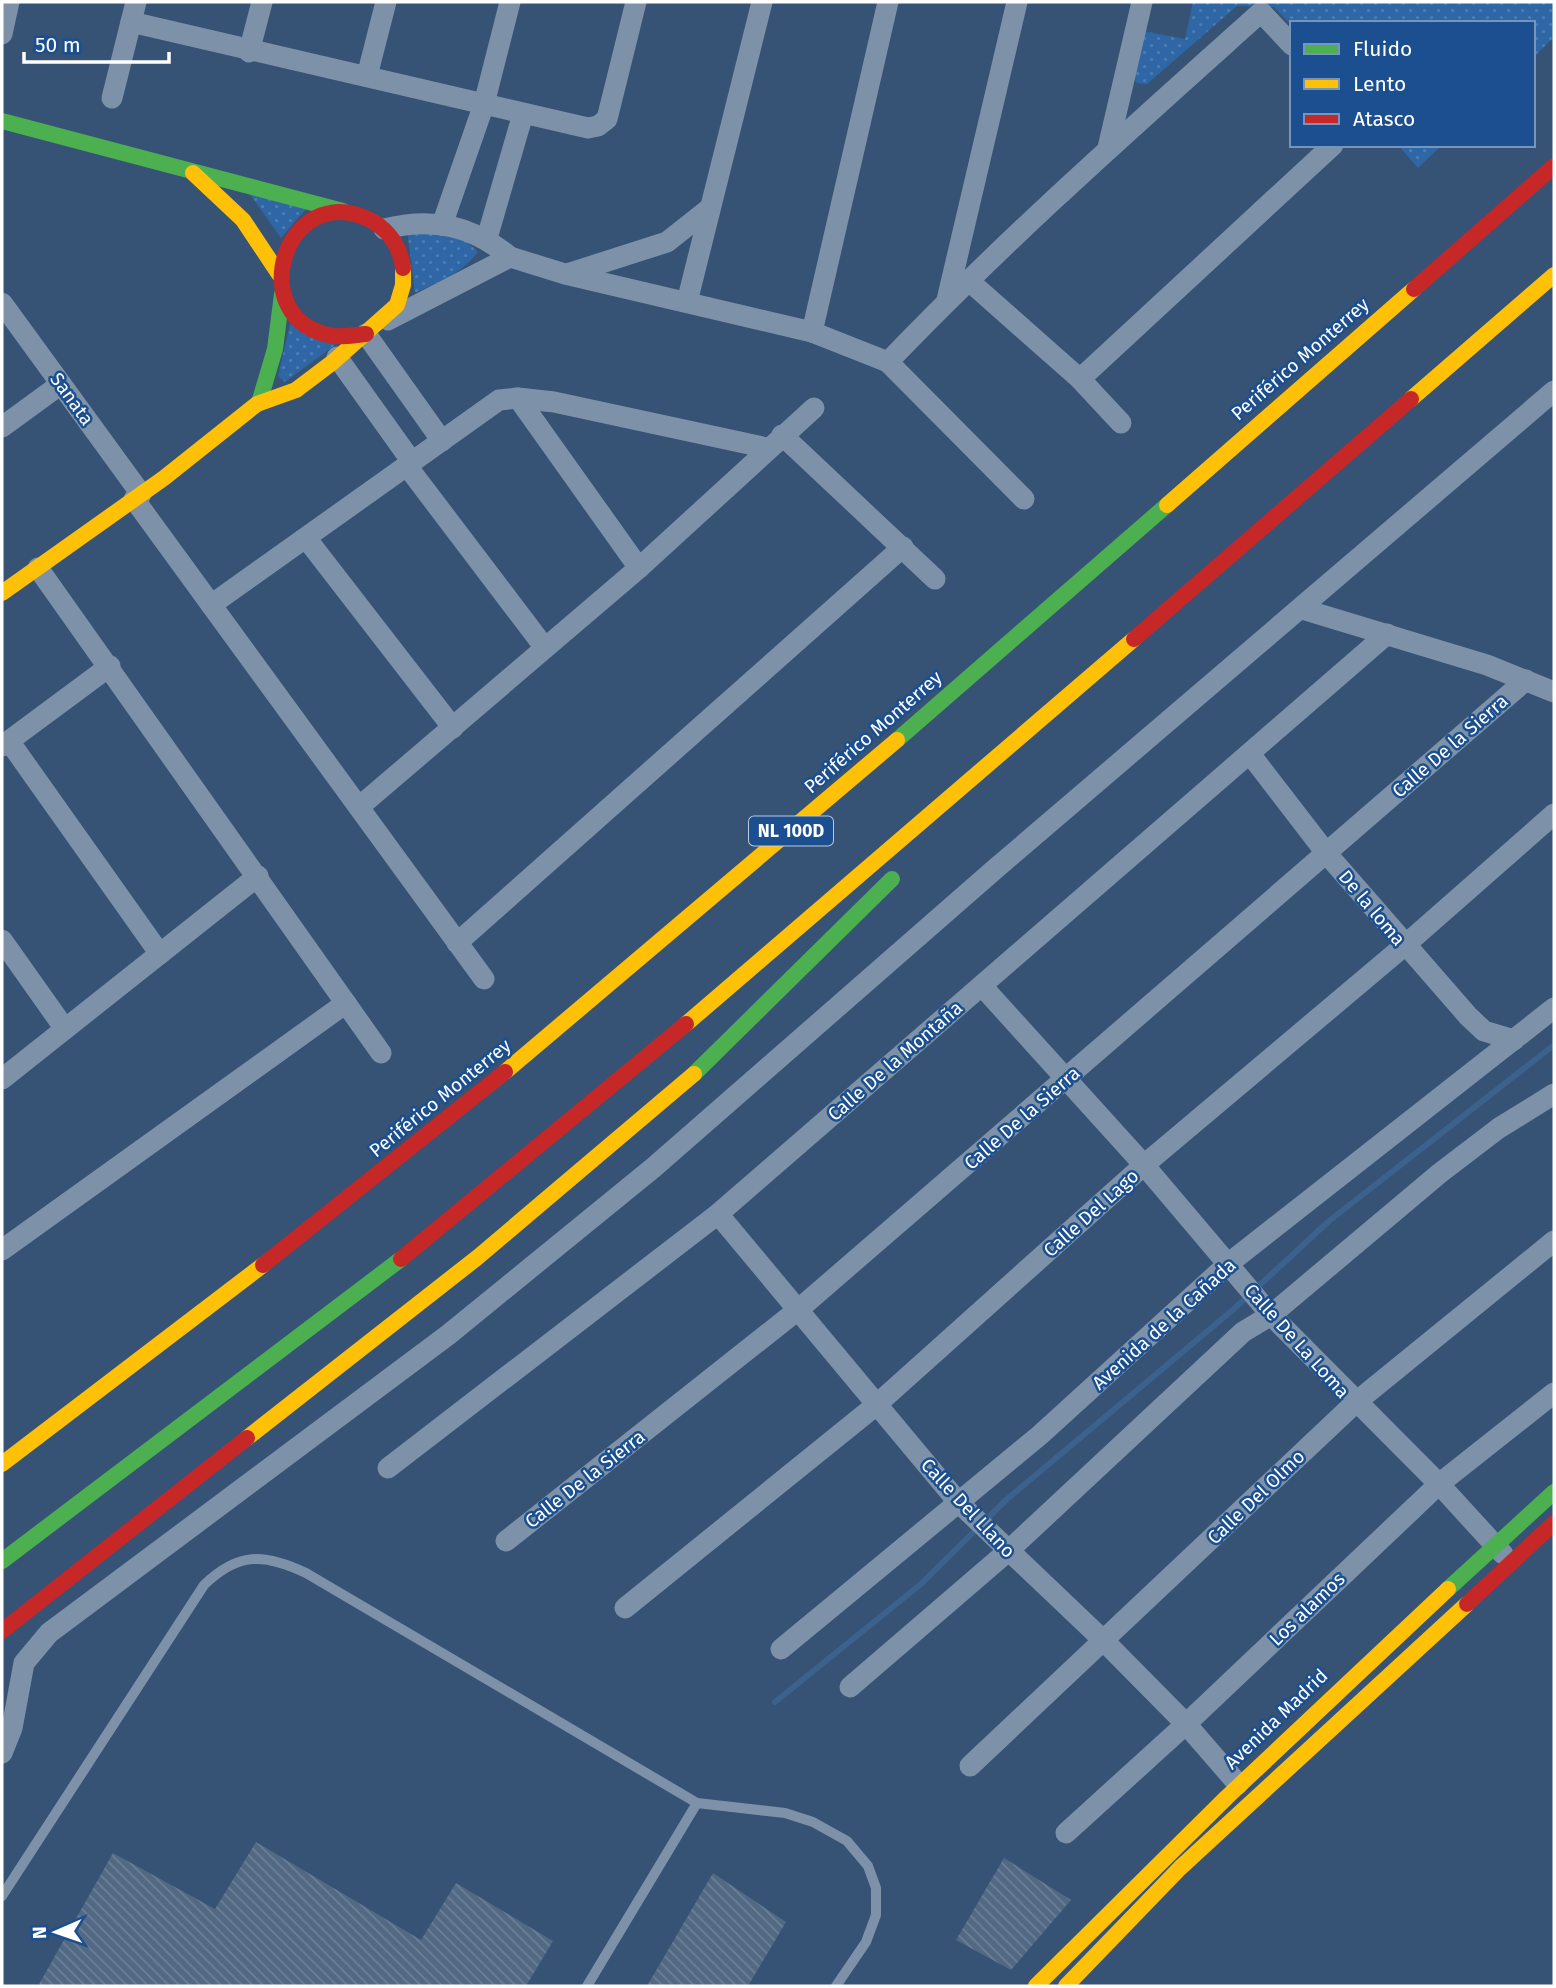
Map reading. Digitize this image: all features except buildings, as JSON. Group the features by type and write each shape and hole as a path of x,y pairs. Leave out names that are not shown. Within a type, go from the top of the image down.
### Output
{"main road":[{"path":"2,121 369,218 384,229 398,247 404,267 404,288 396,307 374,328 296,390 259,403 138,497 2,593"},
{"name":"Periférico Monterrey","path":"2,1464 263,1268 714,897 1554,166"},
{"path":"190,170 243,220 279,274"},
{"path":"259,403 272,368 280,330 282,294 279,274 283,253 294,236 309,222 328,214 349,213"},
{"path":"2,1561 425,1241 759,964 1554,275"},
{"path":"282,294 292,313 306,327 325,336 345,338 374,328"},
{"path":"948,820 975,779"},
{"path":"2,1631 478,1258 693,1075 902,868"},
{"name":"Avenida Madrid","path":"1036,1986 1157,1862 1360,1667 1554,1492"},
{"path":"1066,1986 1180,1868 1554,1523"}],"street":[{"path":"2,34 9,2"},
{"path":"249,52 262,2"},
{"path":"368,76 386,2"},
{"path":"442,225 484,104 510,2"},
{"path":"112,98 133,12 249,52 368,76 587,128 604,123 610,113 636,2"},
{"path":"687,302 762,2"},
{"path":"812,332 888,2"},
{"path":"947,301 1017,2"},
{"path":"1108,148 1142,2"},
{"path":"888,362 968,280 1108,148 1261,12 1290,43"},
{"path":"487,238 523,114"},
{"path":"1080,379 1331,147"},
{"path":"565,274 667,242 710,208"},
{"path":"384,229 413,222 442,225 487,238 510,257 565,274 812,332 888,362 1024,499"},
{"path":"442,441 374,328 510,257"},
{"path":"968,280 1080,379 1121,423"},
{"name":"Sanata","path":"2,303 61,384 211,605 484,979"},
{"path":"337,357 409,464 545,648"},
{"path":"2,427 61,384"},
{"path":"2,1753 12,1728 24,1663 49,1633 448,1335 642,1177 994,870 1554,391"},
{"path":"518,398 639,568"},
{"path":"211,605 499,400 518,398 775,441 903,547 935,579"},
{"path":"359,807 639,568 814,408"},
{"path":"306,538 453,728"},
{"path":"457,943 903,547"},
{"path":"38,568 110,666 381,1053"},
{"path":"1302,609 1387,634 1554,692"},
{"name":"Calle De la Montaña","path":"388,1468 718,1213 1387,634"},
{"path":"110,666 5,744 160,954"},
{"name":"Calle De la Sierra","path":"506,1541 799,1309 1525,680"},
{"name":"De la loma","path":"1250,754 1327,854 1404,946 1484,1031 1514,1040"},
{"name":"Calle Del Lago","path":"625,1608 875,1406 1144,1165 1404,946 1554,814"},
{"path":"2,1079 258,876"},
{"path":"2,940 65,1029"},
{"name":"Calle De La Loma","path":"982,986 1144,1165 1267,1310 1510,1561"},
{"path":"2,1250 346,1003"},
{"name":"Avenida de la Cañada","path":"782,1649 962,1507 1105,1377 1232,1268 1554,1008"},
{"path":"850,1687 1007,1552 1267,1310 1499,1128 1554,1094"},
{"name":"Calle Del Llano","path":"718,1213 799,1309 875,1406 962,1507 1104,1641 1186,1724 1238,1784"},
{"name":"Calle Del Olmo","path":"970,1766 1355,1403 1554,1241"},
{"name":"Los alamos","path":"1066,1833 1186,1724 1438,1484 1554,1393"}],"lane":[{"path":"2,1896 204,1585 218,1571 239,1560 262,1558 282,1562 306,1573 697,1803 785,1813 813,1822 847,1841 869,1866 876,1888 876,1915 866,1942 835,1986"},
{"path":"587,1986 697,1803"}],"shaded area":[{"path":"1193,2 1554,2 1554,37 1535,56 1535,21 1290,21 1290,24 1274,7 1237,6 1147,84 1137,83 1132,77 1143,31 1185,39"},
{"path":"1400,147 1440,147 1418,168"},
{"path":"249,193 307,208 281,238"},
{"path":"407,229 464,239 478,252 457,272 415,293"},
{"path":"291,320 335,345 285,382 278,376"}],"waterway":[{"path":"775,1702 921,1584 1006,1500 1235,1308 1329,1221 1554,1045"}],"traffic: fast":[{"path":"2,121 343,211"},
{"path":"259,403 275,349 282,294"},
{"path":"897,740 1167,505"},
{"path":"694,1074 892,879"},
{"path":"2,1561 401,1259"},
{"path":"1448,1589 1554,1492"}],"traffic: slow":[{"path":"193,173 243,220 279,274"},
{"path":"2,593 164,478 257,404 296,390 333,362 397,305 403,285 403,268"},
{"path":"1411,399 1554,275"},
{"path":"1167,505 1414,289"},
{"path":"686,1024 1134,639"},
{"path":"505,1072 897,740"},
{"path":"247,1438 478,1257 694,1074"},
{"path":"2,1464 263,1265"},
{"path":"1036,1986 1227,1797 1448,1589"},
{"path":"1066,1986 1180,1868 1467,1604"}],"traffic: jam":[{"path":"1414,289 1554,166"},
{"path":"366,334 334,336 305,325 288,306 282,281 285,256 297,233 316,218 342,212 372,221 393,241 403,268"},
{"path":"1134,639 1411,399"},
{"path":"401,1259 686,1024"},
{"path":"263,1265 505,1072"},
{"path":"2,1631 247,1438"},
{"path":"1467,1604 1554,1523"}]}
